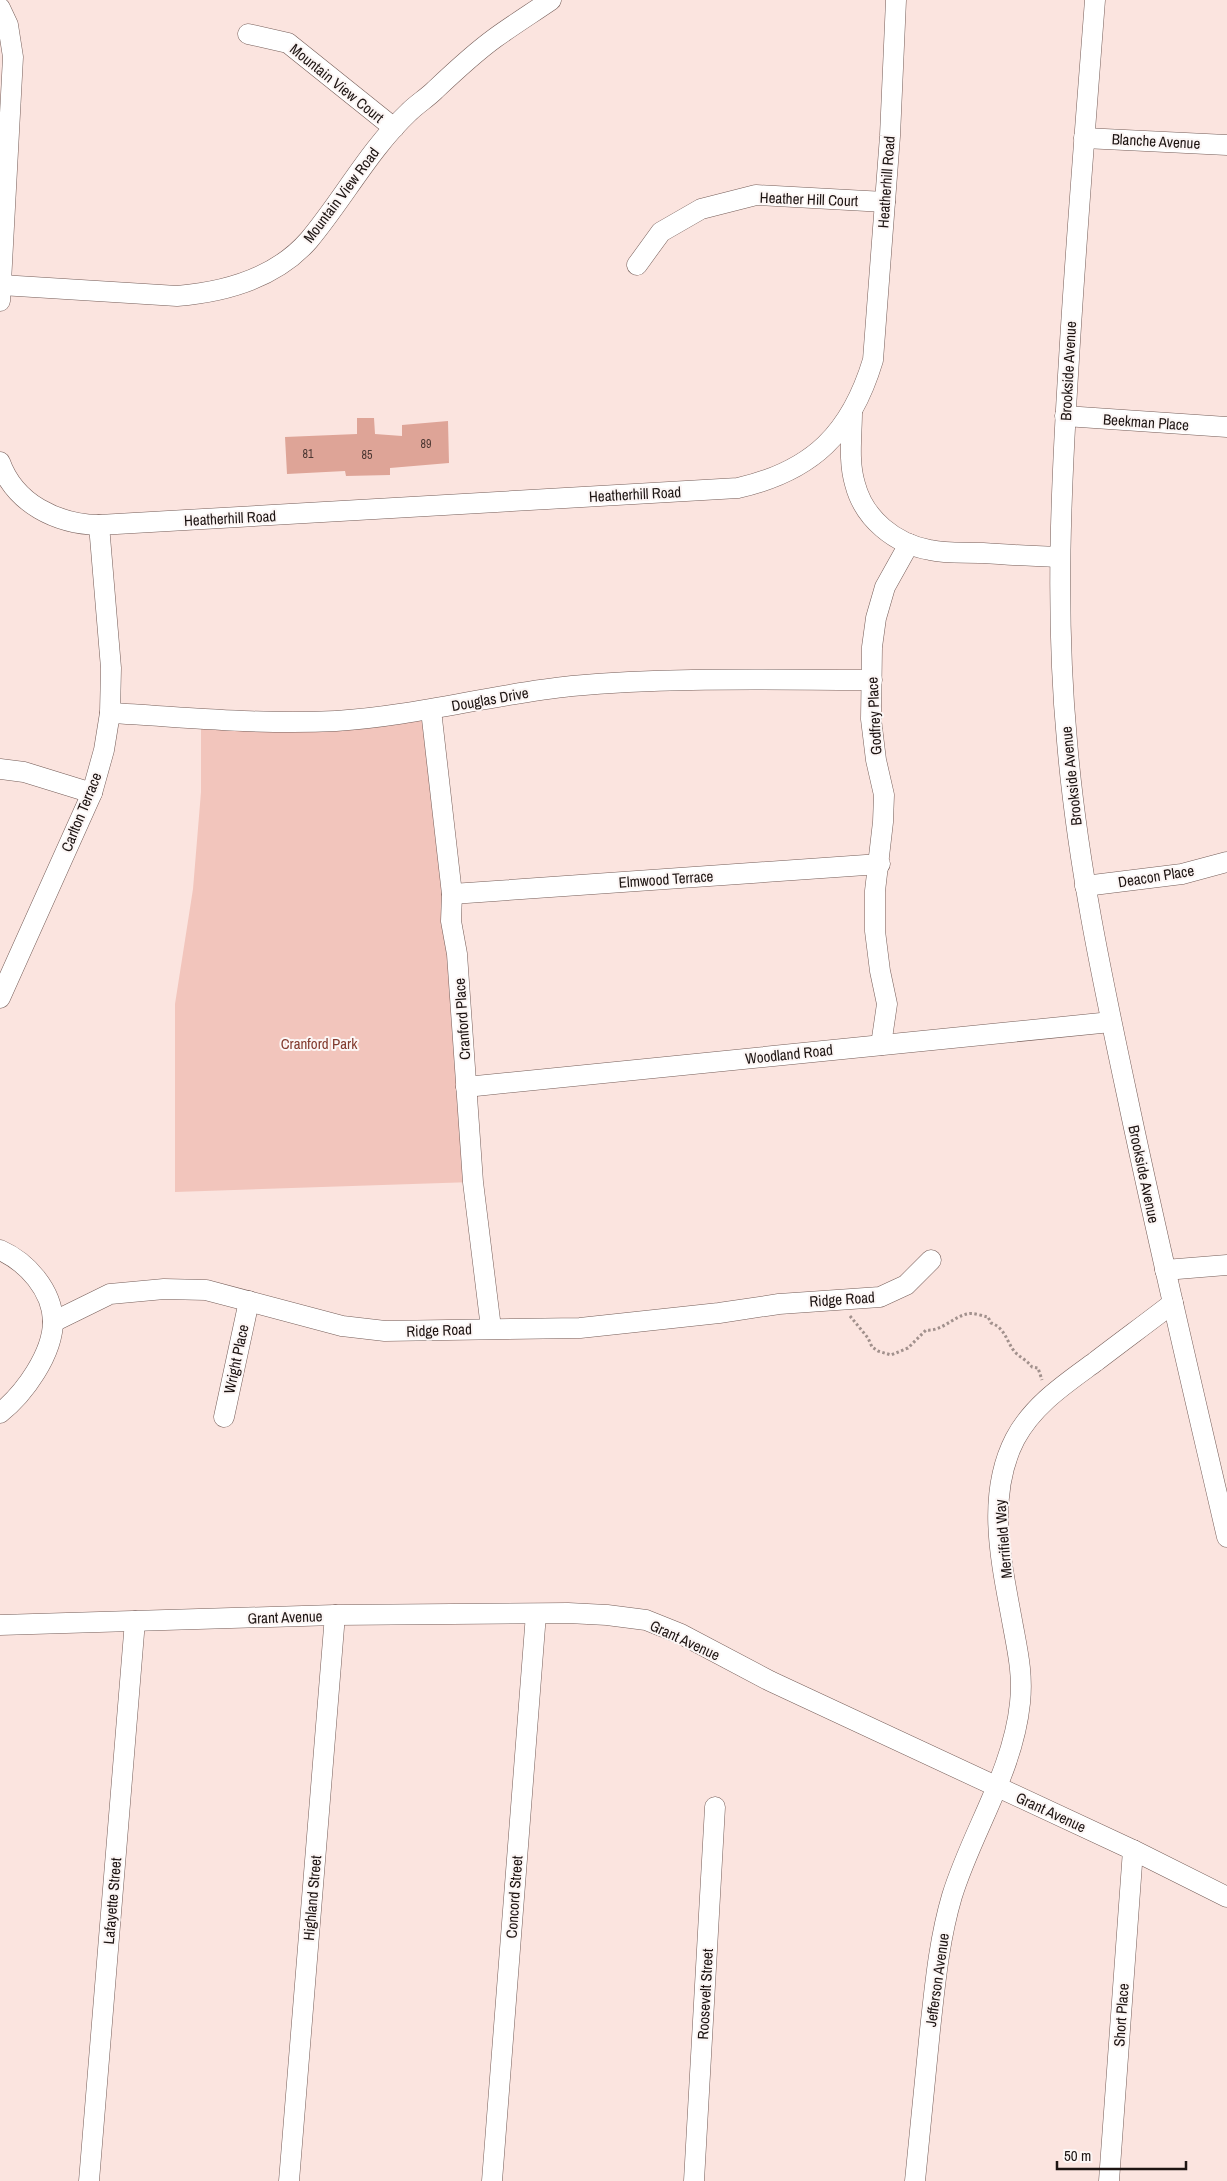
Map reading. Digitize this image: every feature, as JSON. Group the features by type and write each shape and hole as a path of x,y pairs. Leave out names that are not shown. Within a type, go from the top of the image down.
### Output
{"street":[{"name":"Mountain View Road","path":"0,293 177,296 206,294 231,288 255,279 277,266 308,240 375,148 461,64 495,37 551,0"},
{"name":"Heatherhill Road","path":"0,462 13,486 28,501 45,513 63,521 82,525 738,488 763,482 780,474 813,455 832,438 852,412 865,387 875,351 890,136 896,0"},
{"name":"Brookside Avenue","path":"1095,0 1066,416 1059,557 1061,654 1066,739 1085,886 1111,1022 1165,1270 1227,1537"},
{"path":"0,8 8,25 13,57 0,293"},
{"name":"Mountain View Court","path":"248,34 288,42 394,128"},
{"name":"Blanche Avenue","path":"1084,138 1227,144"},
{"name":"Heather Hill Court","path":"637,266 661,232 700,209 756,195 885,202"},
{"path":"852,412 851,467 855,484 863,504 874,520 890,534 908,544 931,551 1059,557"},
{"name":"Beekman Place","path":"1066,416 1227,427"},
{"name":"Carlton Terrace","path":"0,998 92,793 104,750 110,713 111,668 98,525"},
{"name":"Godfrey Place","path":"882,1045 887,1004 880,971 875,931 875,891 880,864 884,795 876,760 872,719 872,647 876,618 892,572 908,544"},
{"name":"Douglas Drive","path":"110,713 283,722 336,720 431,710 506,695 571,686 635,681 872,680"},
{"name":"Cranford Place","path":"431,710 452,894 451,921 457,954 473,1182 490,1328"},
{"path":"0,768 24,772 92,793"},
{"name":"Deacon Place","path":"1085,886 1182,874 1227,862"},
{"name":"Elmwood Terrace","path":"452,894 880,864"},
{"name":"Woodland Road","path":"466,1087 1111,1022"},
{"path":"0,1250 11,1255 27,1268 39,1282 48,1300 53,1322 48,1345 40,1366 12,1403 0,1413"},
{"name":"Ridge Road","path":"53,1322 110,1294 164,1289 206,1290 342,1326 385,1332 490,1328 548,1330 580,1328 719,1313 779,1304 880,1297 906,1285 931,1260"},
{"path":"1165,1270 1227,1265"},
{"name":"Wright Place","path":"224,1417 249,1301"},
{"name":"Merrifield Way","path":"998,1788 1020,1706 1022,1675 997,1514 998,1490 1004,1466 1015,1439 1030,1417 1051,1395 1173,1303"},
{"name":"Concord Street","path":"492,2181 536,1614"},
{"name":"Grant Avenue","path":"0,1625 335,1615 607,1615 646,1620 681,1634 770,1681 1133,1850 1227,1896"},
{"name":"Highland Street","path":"289,2181 335,1615"},
{"name":"Lafayette Street","path":"89,2181 135,1621"},
{"name":"Jefferson Avenue","path":"915,2181 940,1941 952,1895 968,1851 998,1788"},
{"name":"Roosevelt Street","path":"694,2181 715,1807"},
{"name":"Short Place","path":"1109,2181 1133,1850"}],"path":[{"path":"846,1299 846,1312 868,1338 872,1347 878,1352 891,1356 908,1348 926,1330 933,1331 966,1314 988,1317 991,1323 998,1325 1007,1337 1014,1352 1029,1362 1032,1368 1038,1368 1044,1386 1051,1395"}],"green space":[{"name":"Cranford Park","path":"431,710 473,1182 175,1192 175,1004 193,889 201,792 201,718"}],"building":[{"path":"357,418 374,418 375,434 402,436 402,425 448,421 449,463 390,468 390,475 346,476 345,471 287,474 285,437 357,434"}]}
